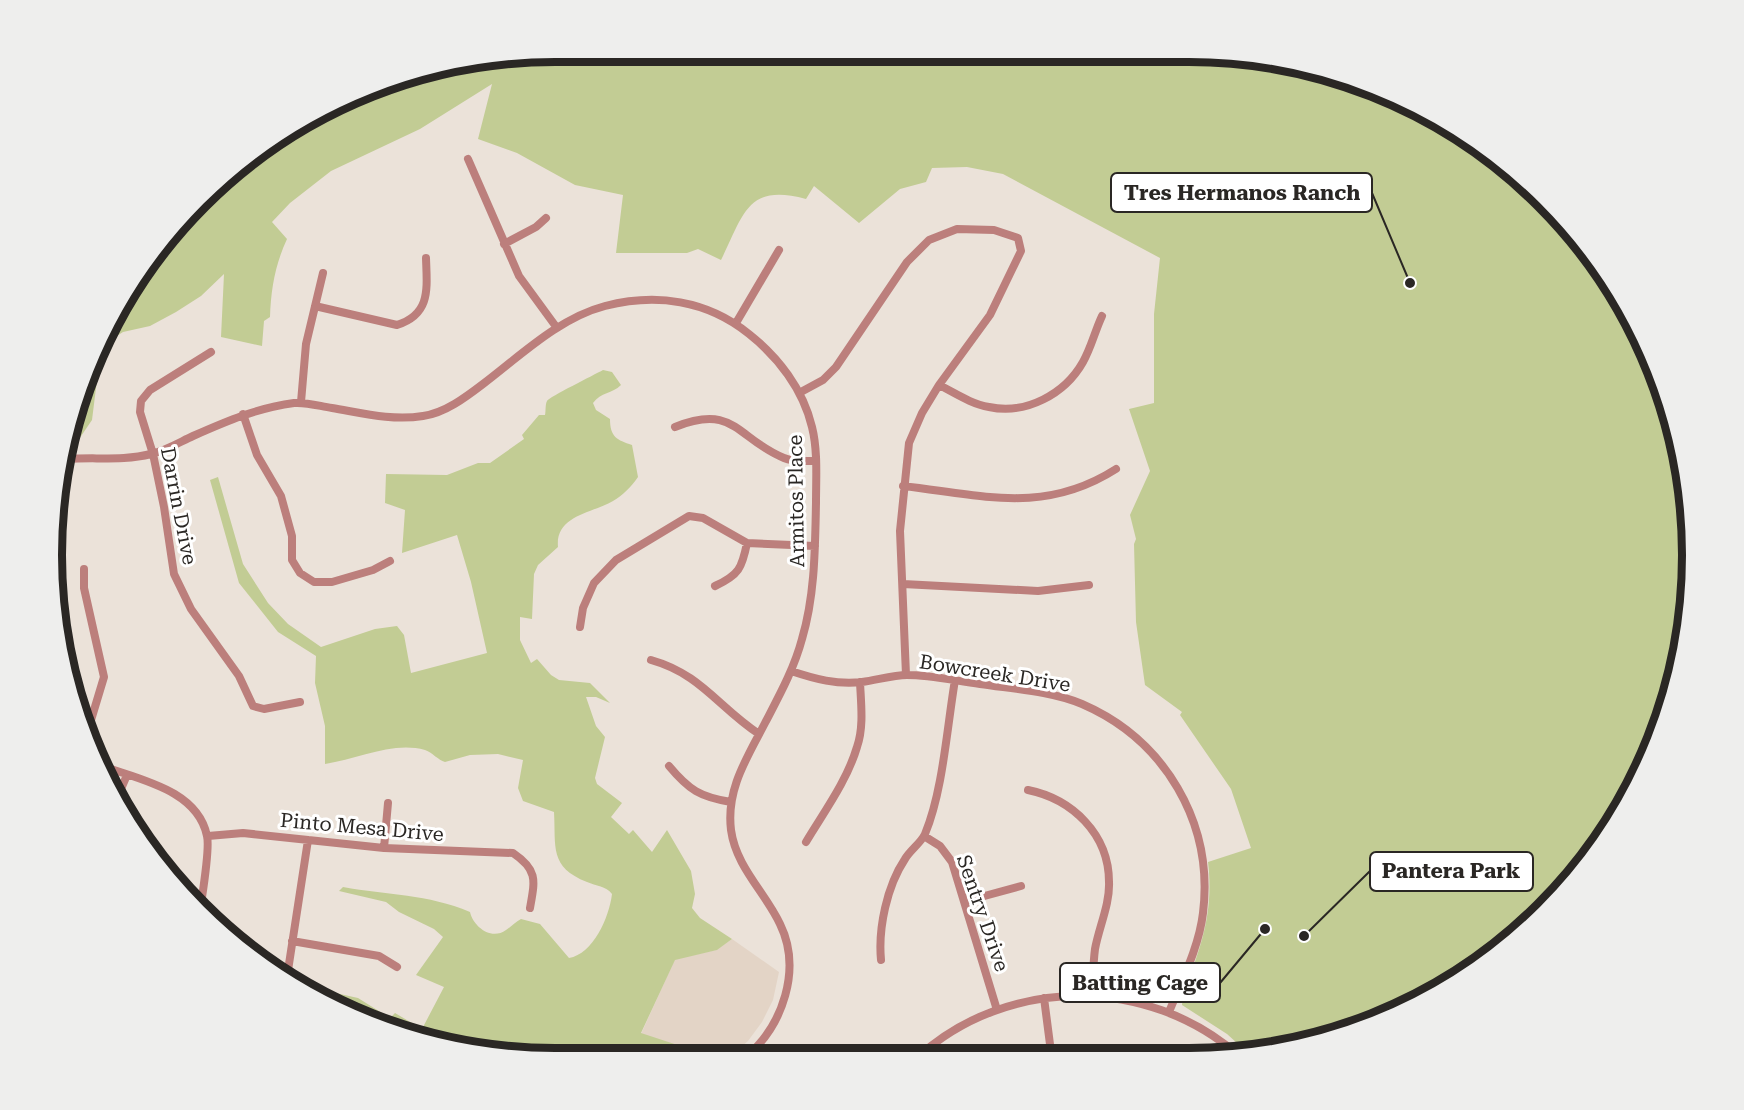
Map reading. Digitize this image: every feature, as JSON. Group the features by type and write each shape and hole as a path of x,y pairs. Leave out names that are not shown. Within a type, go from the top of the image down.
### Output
{"street":[{"path":"468,159 519,276 557,328"},
{"path":"504,244 536,227 546,218"},
{"path":"799,393 823,380 836,367 907,262 929,240 957,229 994,230 1018,238 1021,251 990,315 939,385 909,443 900,531 906,675"},
{"path":"736,323 779,250"},
{"path":"315,306 397,325 409,321 418,313 427,297 426,258"},
{"path":"301,402 306,344 323,273"},
{"name":"Armitos Place","path":"71,459 153,454 243,414 301,402 387,418 426,416 461,400 557,328 599,308 632,300 701,305 736,323 772,352 799,393 812,425 816,461 815,546 809,613 791,671 741,768 731,802 731,827 735,849 745,870 780,925 789,962 787,993 777,1019 756,1048"},
{"path":"939,385 972,402 990,408 1006,409 1042,400 1071,379 1083,362 1102,316"},
{"name":"Darrin Drive","path":"211,352 150,390 141,401 140,412 153,454 174,574 191,609 239,676 253,706 264,710 300,702"},
{"path":"243,414 257,455 281,496 292,536 292,560 300,573 314,582 332,582 373,570 390,561"},
{"path":"675,427 697,418 721,420 741,429 765,448 786,460 816,461"},
{"path":"903,486 1025,499 1049,497 1091,485 1116,469"},
{"path":"580,627 583,608 594,583 616,560 688,516 703,518 747,543 815,546"},
{"path":"715,586 729,580 743,566 747,543"},
{"path":"84,569 84,588 104,677 91,721"},
{"path":"903,585 977,586 1017,591 1089,585"},
{"path":"651,660 669,665 693,677 735,717 759,734"},
{"name":"Bowcreek Drive","path":"791,671 824,682 860,682 906,675 1054,696 1089,708 1127,729 1147,747 1182,792 1199,837 1204,862 1203,915 1196,943 1169,1012"},
{"path":"881,960 880,948 892,886 904,859 924,836 934,803 955,681"},
{"path":"806,842 846,775 858,747 861,722 860,682"},
{"path":"669,766 692,790 707,799 731,802"},
{"path":"110,769 181,797 197,813 208,836 202,899"},
{"path":"121,789 127,775"},
{"path":"1028,790 1049,794 1083,818 1096,836 1105,857 1110,881 1095,951 1092,995"},
{"path":"384,848 388,803"},
{"name":"Pinto Mesa Drive","path":"208,836 243,833 384,848 513,853 526,862 533,873 535,883 530,908"},
{"name":"Sentry Drive","path":"924,836 939,846 952,862 966,901 997,1010"},
{"path":"288,969 308,840"},
{"path":"966,901 1021,886"},
{"path":"292,941 379,956 397,967"},
{"path":"930,1048 954,1029 997,1010 1044,998 1092,995 1135,1001 1169,1012 1212,1033 1228,1046"},
{"path":"1044,998 1050,1048"}],"shaded area":[{"path":"732,939 779,972 773,1000 762,1022 748,1041 740,1048 686,1048 641,1034 675,959 716,950"}],"green space":[{"path":"555,61 1189,61 1285,71 1317,78 1378,99 1407,112 1463,145 1489,163 1538,206 1581,255 1599,281 1632,337 1645,366 1666,427 1673,459 1681,523 1682,555 1678,619 1673,651 1666,683 1645,744 1616,802 1581,855 1538,904 1514,926 1489,947 1436,982 1378,1011 1317,1032 1239,1045 1227,1034 1182,1005 1183,994 1200,945 1207,914 1208,862 1251,848 1231,789 1180,715 1182,712 1145,685 1136,622 1134,544 1136,539 1130,515 1150,471 1129,409 1154,403 1154,314 1160,258 1003,174 967,167 932,168 926,182 900,189 859,223 814,186 806,199 771,195 759,199 742,216 721,260 698,249 687,253 616,253 623,195 575,185 517,153 478,139 492,84 420,129 331,171 290,203 272,222 287,239 274,277 270,317 264,321 262,346 221,337 224,274 201,296 176,312 150,326 123,332 111,340 128,308 163,255 206,206 255,163 337,112 366,99 427,78 491,66"},
{"path":"603,370 612,372 621,385 599,397 593,403 596,410 610,419 611,430 615,437 632,445 638,477 617,499 577,516 563,528 559,536 558,547 538,565 534,574 532,619 520,617 520,640 531,663 537,659 551,675 559,680 590,683 610,703 596,697 586,697 596,726 605,737 595,778 597,784 622,803 611,817 629,834 633,830 652,852 667,830 691,871 695,894 692,908 700,918 732,939 717,950 675,960 641,1033 687,1048 555,1048 491,1044 427,1032 366,1011 331,994 331,992 358,998 390,1018 395,1013 422,1029 444,987 416,975 443,937 434,929 399,912 386,902 339,891 343,887 423,898 454,906 470,912 479,927 494,934 508,929 521,919 540,924 569,958 578,955 592,942 603,924 612,894 604,888 575,876 560,862 555,846 554,812 523,801 518,788 523,760 498,754 470,755 445,762 425,750 401,748 325,764 325,726 315,683 316,656 278,632 239,583 210,480 218,477 243,564 268,603 288,624 321,647 375,629 397,626 404,635 411,673 487,653 471,582 457,535 402,553 405,510 385,503 386,474 447,475 478,463 490,463 524,439 522,435 539,415 545,415 547,401"},
{"path":"96,374 97,380 92,420 74,447"}],"place":[{"name":"Tres Hermanos Ranch","path":"1410,283"},
{"name":"Batting Cage","path":"1265,929"},
{"name":"Pantera Park","path":"1304,936"}]}
